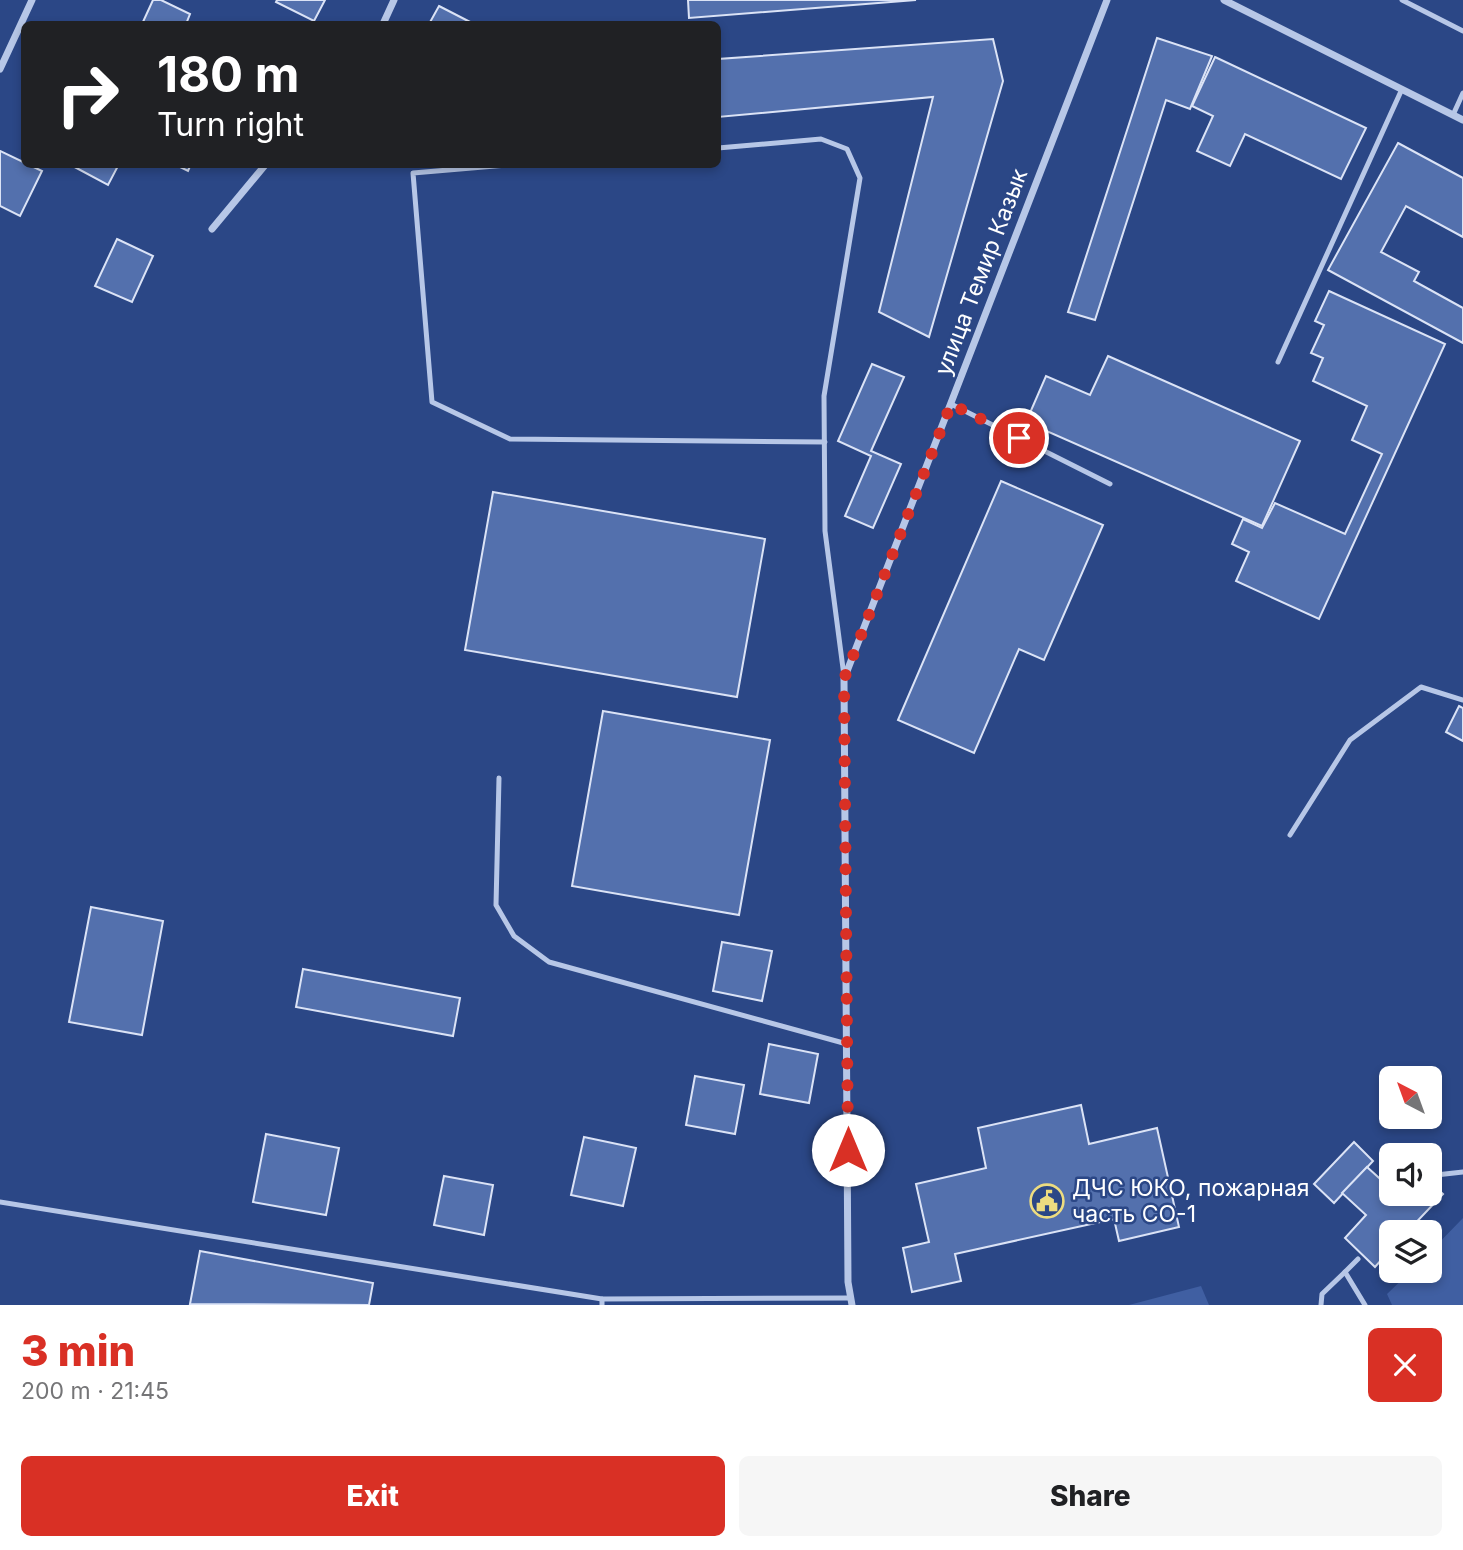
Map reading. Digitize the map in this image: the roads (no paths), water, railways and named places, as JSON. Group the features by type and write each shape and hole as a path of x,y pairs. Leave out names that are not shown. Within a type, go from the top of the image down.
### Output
{"street":[{"path":"22,21 32,0"},
{"path":"384,21 394,0"},
{"name":"улица Темир Казык","path":"852,1302 848,1282 844,679 1107,0"},
{"path":"1224,0 1463,120"},
{"path":"0,69 21,24"},
{"path":"212,229 263,168"}],"lane":[{"path":"1402,0 1463,31"},
{"path":"1278,362 1402,89"},
{"path":"1453,115 1463,93"},
{"path":"721,148 821,139 847,149 860,178 824,396 825,531 844,679"},
{"path":"472,168 413,173 432,402 510,439 825,442"},
{"path":"951,404 1110,484"},
{"path":"1290,835 1350,740 1387,710 1421,688 1463,700"},
{"path":"499,778 496,905 513,936 549,962 847,1044"},
{"path":"1442,1174 1463,1172"},
{"path":"0,1202 602,1302 852,1302"},
{"path":"1321,1305 1322,1294 1358,1259"},
{"path":"1345,1272 1365,1305"}],"place":[{"name":"ДЧС ЮКО, пожарная часть СО-1","path":"1047,1201"}]}
